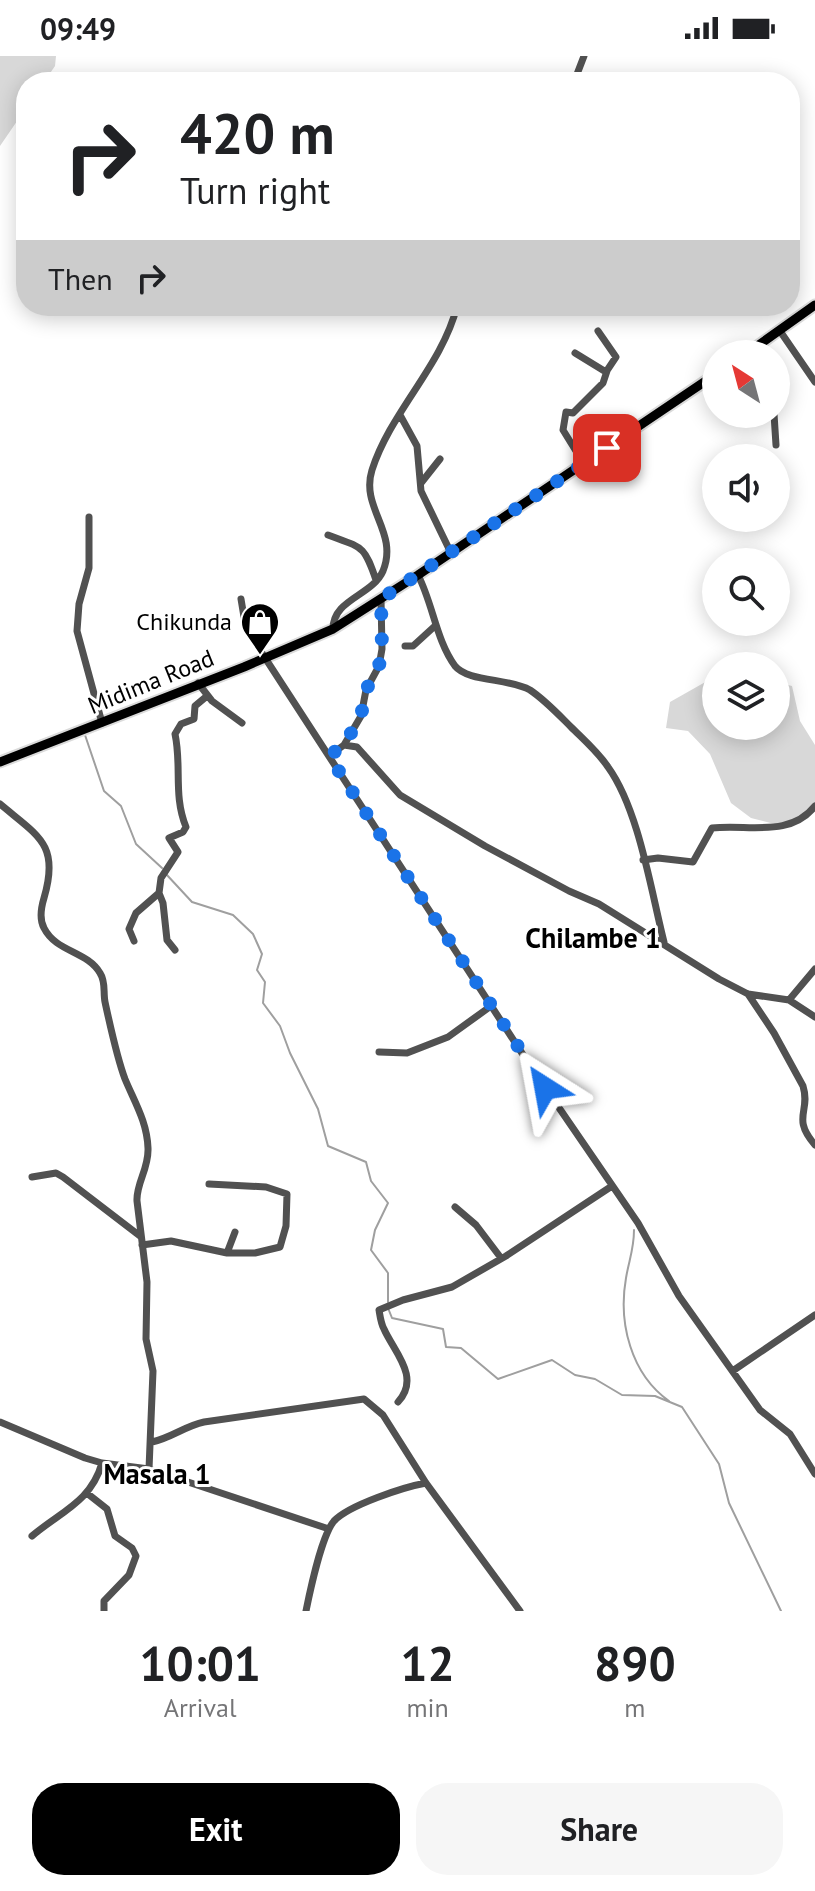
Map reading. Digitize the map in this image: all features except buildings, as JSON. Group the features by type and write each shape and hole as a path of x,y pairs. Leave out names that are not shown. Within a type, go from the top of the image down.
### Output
{"main road":[{"path":"767,340 815,305"},
{"name":"Midima Road","path":"0,762 267,658 333,629 702,384"}],"street":[{"path":"333,629 337,611 376,580 385,563 385,538 369,494 373,467 449,334 454,316"},
{"path":"584,464 563,430 566,412 573,413 603,383 616,357 598,331"},
{"path":"780,331 815,382"},
{"path":"575,353 607,371"},
{"path":"400,415 417,446 420,457 419,484 451,553"},
{"path":"419,484 440,459"},
{"path":"89,517 90,555 79,604 77,631 102,723"},
{"path":"328,535 366,553 376,580"},
{"path":"418,575 431,603 436,625 457,669 473,676 508,681 531,691 601,757 610,770 627,804 664,942"},
{"path":"241,599 252,636 491,1006 638,1223 679,1296 760,1410 790,1434 815,1474"},
{"path":"329,756 344,745 361,716 366,690 381,658 381,599"},
{"path":"405,646 413,646 436,625"},
{"path":"198,683 207,696 242,723"},
{"path":"175,950 167,940 159,893 161,878 178,852 169,838 183,832 186,827 177,788 179,749 175,734 181,724 194,719 195,706 207,696"},
{"path":"344,745 357,747 391,787 406,799 485,846 599,904 719,979 748,994 789,1000 815,1017"},
{"path":"0,804 34,833 50,857 50,878 41,913 44,929 56,943 93,964 102,977 124,1077 142,1116 148,1146 145,1173 136,1195 147,1282 146,1339 153,1371 149,1469"},
{"path":"643,860 658,858 693,862 712,828 786,827 801,820 815,806"},
{"path":"134,941 129,929 136,913 159,893"},
{"path":"789,1000 815,969"},
{"path":"748,994 803,1086 806,1094 802,1128 815,1145"},
{"path":"379,1052 407,1053 448,1037 491,1006"},
{"path":"32,1177 56,1173 63,1177 141,1241 171,1241 227,1253 255,1253 280,1247 286,1226 287,1194 266,1187 209,1184"},
{"path":"398,1402 406,1386 403,1360 383,1329 379,1310 452,1287 612,1186"},
{"path":"455,1207 476,1225 501,1258"},
{"path":"227,1253 235,1232"},
{"path":"734,1370 815,1315"},
{"path":"152,1442 172,1437 194,1424 364,1399 383,1415 426,1483 520,1611"},
{"path":"0,1422 102,1463 149,1469 329,1529"},
{"path":"32,1536 88,1494 96,1483 102,1463"},
{"path":"306,1611 311,1582 333,1522 391,1492 426,1483"},
{"path":"88,1494 107,1509 115,1536 132,1548 136,1556 129,1575 104,1601 104,1611"}],"shaded area":[{"path":"0,56 56,56 51,72 16,72 16,123 0,146"},
{"path":"702,684 702,740 790,740 792,686 800,721 815,745 815,805 786,827 751,818 731,803 710,754 688,731 666,728 670,702"}],"waterway":[{"path":"85,735 104,791 121,806 136,844 162,868"},
{"path":"166,874 192,902 233,915 253,934 262,954 257,970 265,982 263,1003 280,1026 318,1109 328,1146 366,1162 371,1181 388,1203 375,1230 371,1250 388,1273 388,1302"},
{"path":"634,1230 624,1295 626,1330 645,1377 669,1401"},
{"path":"388,1308 392,1318 443,1329 446,1347 461,1348 498,1379 552,1360 575,1375 595,1379 622,1395 655,1396 682,1407 719,1464 729,1503 781,1611"}],"place":[{"name":"Chikunda","path":"260,656"}],"district":[{"name":"Chilambe 1","path":"593,938"},
{"name":"Masala 1","path":"157,1474"}],"route":[{"path":"545,1088 329,756 344,745 361,716 366,690 379,666 382,649 381,599 607,448"}]}
